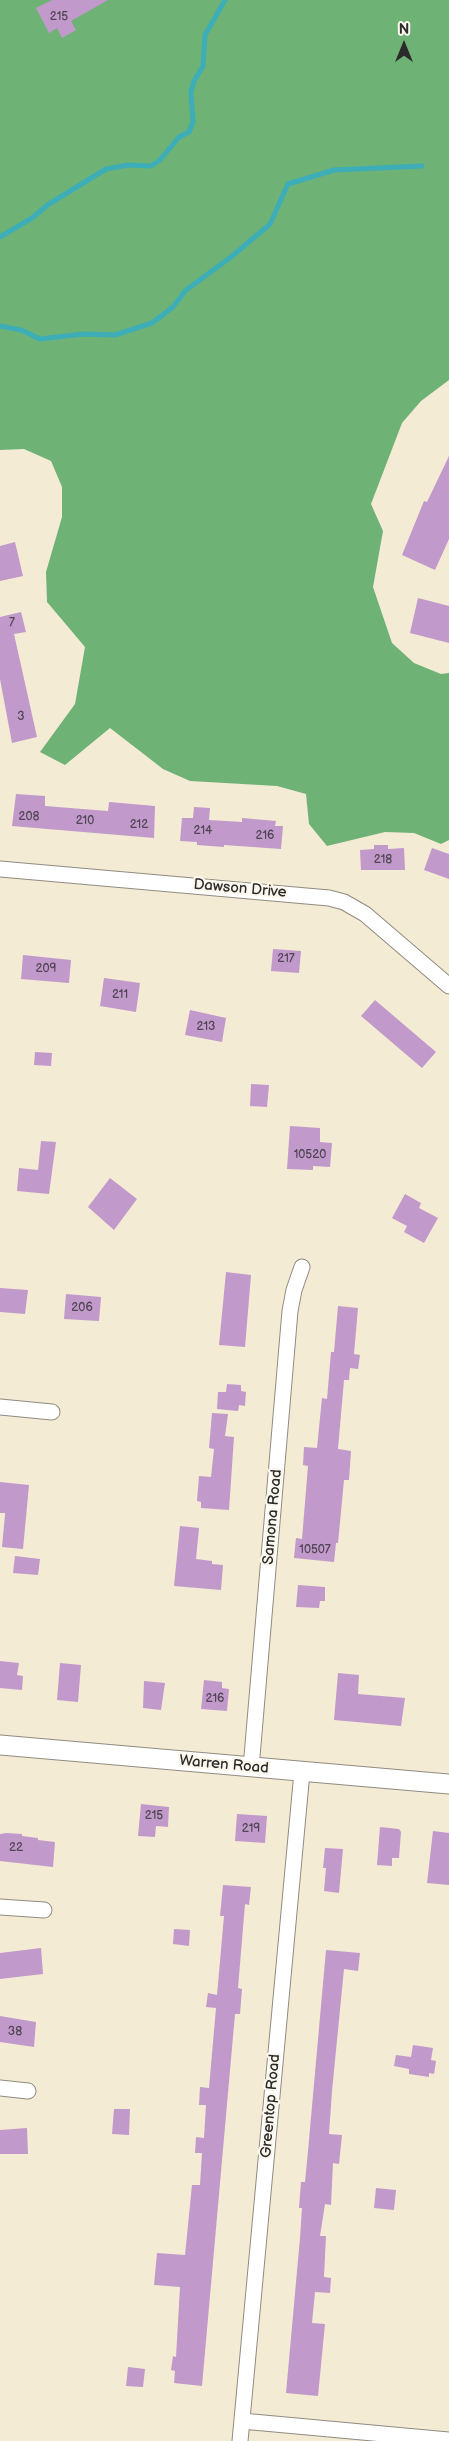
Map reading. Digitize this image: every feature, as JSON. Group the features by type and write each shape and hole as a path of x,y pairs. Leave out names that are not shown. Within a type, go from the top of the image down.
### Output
{"street":[{"name":"Dawson Drive","path":"0,869 329,898 344,902 365,914 449,986"},
{"name":"Samona Road","path":"252,1768 290,1311 294,1290 302,1267"},
{"path":"0,1407 52,1412"},
{"name":"Warren Road","path":"0,1745 449,1784"},
{"name":"Greentop Road","path":"240,2441 302,1772"},
{"path":"0,1907 44,1910"},
{"path":"0,2088 28,2091"},
{"path":"242,2421 449,2440"}],"green space":[{"path":"0,0 449,0 449,380 421,401 402,423 371,504 383,531 373,587 392,643 414,663 441,674 449,673 449,840 441,844 414,833 385,832 327,846 309,824 306,794 277,786 190,781 163,769 110,728 65,765 40,752 75,704 85,647 47,602 46,572 62,517 62,487 51,461 24,449 0,450"}],"building":[{"path":"52,0 108,0 71,21 76,30 62,38 57,28 49,33 36,8"},
{"path":"449,456 449,539 435,570 402,555 424,501 427,502"},
{"path":"15,542 23,576 0,581 0,546"},
{"path":"418,598 449,606 449,643 410,633"},
{"path":"21,612 26,632 14,634 37,737 12,743 0,679 0,617"},
{"path":"16,794 45,796 45,806 108,811 109,802 155,806 154,838 12,826"},
{"path":"194,807 210,808 209,820 242,822 242,818 276,821 275,826 283,826 281,849 197,845 197,842 180,841 182,818 193,818"},
{"path":"374,845 388,845 388,849 404,848 405,870 361,870 360,850 374,849"},
{"path":"432,848 449,854 449,879 424,870"},
{"path":"273,949 301,951 299,973 271,971"},
{"path":"23,955 71,960 69,983 21,979"},
{"path":"104,978 140,983 136,1012 100,1006"},
{"path":"375,1000 436,1052 422,1068 361,1016"},
{"path":"190,1010 226,1018 222,1042 185,1035"},
{"path":"35,1052 52,1053 51,1066 34,1065"},
{"path":"251,1084 269,1085 267,1107 250,1106"},
{"path":"290,1126 320,1128 320,1142 332,1143 330,1167 313,1166 313,1170 287,1169"},
{"path":"41,1141 56,1142 49,1194 17,1191 19,1168 38,1170"},
{"path":"110,1178 137,1199 114,1230 88,1207"},
{"path":"405,1194 421,1203 419,1208 438,1218 424,1243 404,1232 407,1226 392,1218"},
{"path":"226,1272 251,1275 245,1347 219,1345"},
{"path":"0,1288 28,1290 25,1314 0,1312"},
{"path":"66,1294 101,1297 99,1321 64,1319"},
{"path":"338,1306 358,1308 354,1354 360,1355 358,1369 350,1368 349,1380 344,1380 338,1449 351,1451 349,1480 344,1480 338,1543 336,1543 334,1562 294,1558 296,1538 302,1539 308,1466 303,1465 304,1447 317,1448 322,1398 327,1399 331,1352 334,1352"},
{"path":"227,1384 241,1385 241,1391 246,1392 245,1406 239,1405 238,1411 217,1409 218,1392 226,1392"},
{"path":"212,1413 228,1414 225,1436 234,1437 229,1510 201,1508 201,1502 197,1501 199,1476 211,1477 214,1449 209,1448"},
{"path":"0,1482 29,1485 23,1549 2,1547 5,1513 0,1513"},
{"path":"180,1526 199,1528 196,1559 212,1561 212,1564 223,1565 221,1590 174,1586"},
{"path":"15,1556 40,1559 38,1575 13,1573"},
{"path":"298,1585 325,1587 325,1601 320,1601 319,1608 296,1607"},
{"path":"0,1661 19,1663 17,1675 23,1676 22,1690 0,1688"},
{"path":"60,1663 81,1665 78,1702 57,1700"},
{"path":"338,1673 359,1675 358,1694 405,1698 401,1726 334,1720"},
{"path":"204,1680 222,1682 222,1688 229,1689 227,1711 201,1709"},
{"path":"144,1681 165,1683 161,1710 143,1708"},
{"path":"141,1804 169,1807 168,1827 156,1826 155,1837 138,1836"},
{"path":"237,1814 267,1816 265,1843 235,1841"},
{"path":"380,1827 399,1829 401,1832 399,1858 392,1858 392,1866 377,1865"},
{"path":"433,1831 449,1833 449,1885 427,1883"},
{"path":"0,1834 22,1834 22,1836 38,1838 38,1840 55,1842 53,1867 0,1861"},
{"path":"325,1848 343,1849 339,1893 324,1891 326,1868 323,1868"},
{"path":"223,1885 251,1887 249,1905 245,1904 238,1988 242,1989 240,2014 235,2014 202,2386 174,2383 175,2371 171,2370 173,2356 176,2357 180,2287 154,2285 157,2253 185,2255 192,2185 200,2185 202,2153 195,2153 196,2137 204,2138 206,2105 199,2105 200,2087 209,2088 216,2008 206,2007 208,1993 217,1995 224,1916 220,1916"},
{"path":"174,1929 190,1930 189,1946 173,1944"},
{"path":"41,1948 43,1974 0,1979 0,1953"},
{"path":"326,1950 360,1953 358,1971 344,1969 332,2091 329,2134 342,2135 339,2164 333,2163 331,2205 325,2204 320,2236 326,2236 324,2277 331,2278 330,2293 315,2292 312,2323 325,2324 318,2396 286,2393 300,2238 302,2208 299,2208 301,2182 305,2182"},
{"path":"0,2016 36,2022 34,2047 0,2042"},
{"path":"413,2045 433,2048 431,2060 436,2061 434,2074 429,2073 429,2077 409,2074 409,2069 394,2066 396,2055 411,2057"},
{"path":"114,2109 130,2109 129,2135 112,2134"},
{"path":"27,2128 28,2154 0,2154 0,2130"},
{"path":"376,2188 396,2190 394,2210 374,2208"},
{"path":"128,2367 145,2369 143,2387 126,2386"}],"waterway":[{"path":"0,237 106,169 128,165 151,166 160,160 179,137 189,132 193,122 191,92 194,81 203,66 205,35 225,0"},
{"path":"0,326 21,330 40,339 83,334 115,335 152,323 173,307 186,290 231,257 270,224 288,184 334,170 422,166"}]}
